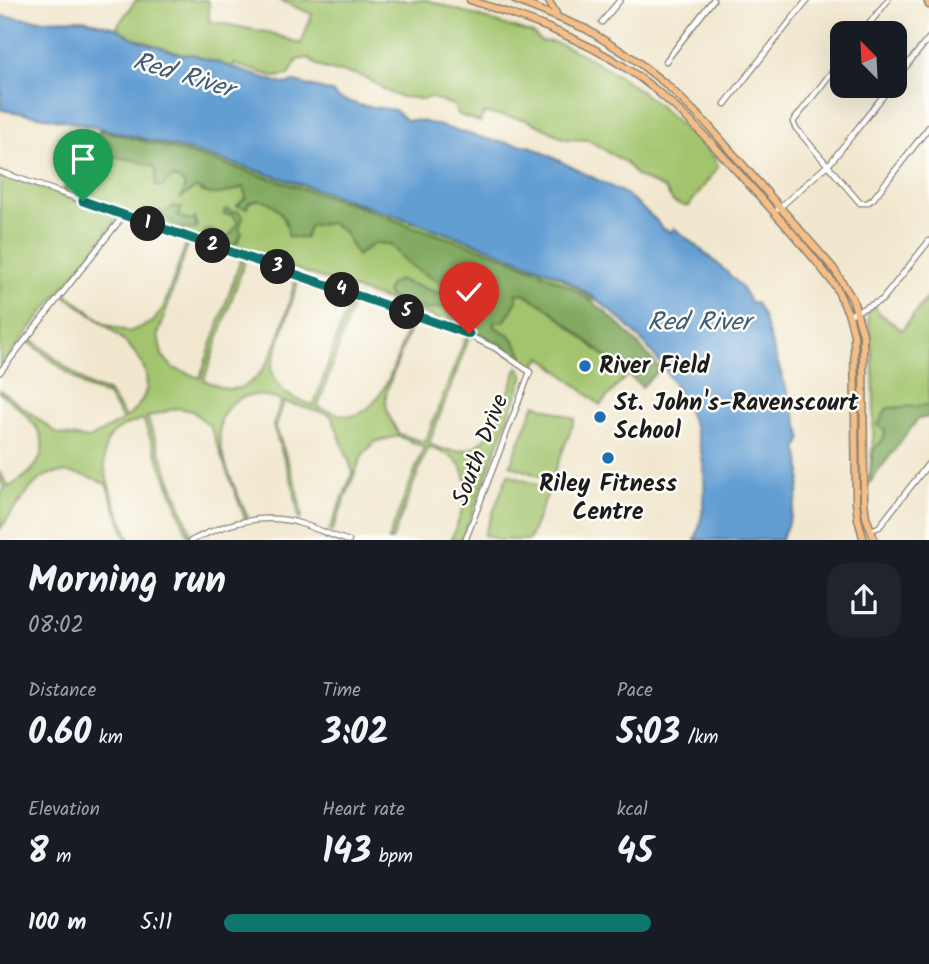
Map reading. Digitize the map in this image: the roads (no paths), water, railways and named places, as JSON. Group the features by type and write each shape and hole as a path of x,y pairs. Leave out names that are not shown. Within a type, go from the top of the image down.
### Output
{"main road":[{"path":"470,0 529,19 580,41 626,68 657,91 700,131 831,280 849,315 854,335 856,502 864,540"},
{"path":"514,0 586,29 664,83 707,124 781,206 839,276 858,312 864,351 864,501 874,540"},
{"path":"548,0 560,17"},
{"path":"657,91 664,83"}],"street":[{"path":"602,22 620,0"},
{"path":"666,61 713,0"},
{"path":"724,104 807,0"},
{"path":"871,21 888,0"},
{"path":"907,65 929,38"},
{"path":"830,74 793,122 860,202 867,203 873,199 929,127"},
{"path":"774,213 828,164 881,98"},
{"path":"0,172 124,215 0,372"},
{"name":"South Drive","path":"124,215 442,323 495,348 530,373 466,540"},
{"path":"849,315 882,300 929,241"},
{"path":"870,531 880,527 929,463"},
{"path":"193,540 218,527 276,518 302,524 345,540"}],"water":[{"name":"Red River","path":"0,16 41,20 83,19 116,28 133,38 184,55 190,54 283,84 295,82 332,92 338,98 359,105 395,110 406,120 422,121 495,141 530,146 626,194 656,220 661,228 671,232 674,228 717,263 738,284 750,303 756,303 762,314 802,438 797,449 801,472 798,495 781,540 695,540 704,500 703,461 693,423 675,386 652,353 624,323 593,297 556,274 515,258 306,186 155,141 1,110"}],"place":[{"name":"River Field","path":"585,366"},
{"name":"St. John's-Ravenscourt School","path":"600,417"},
{"name":"Riley Fitness Centre","path":"608,458"}]}
